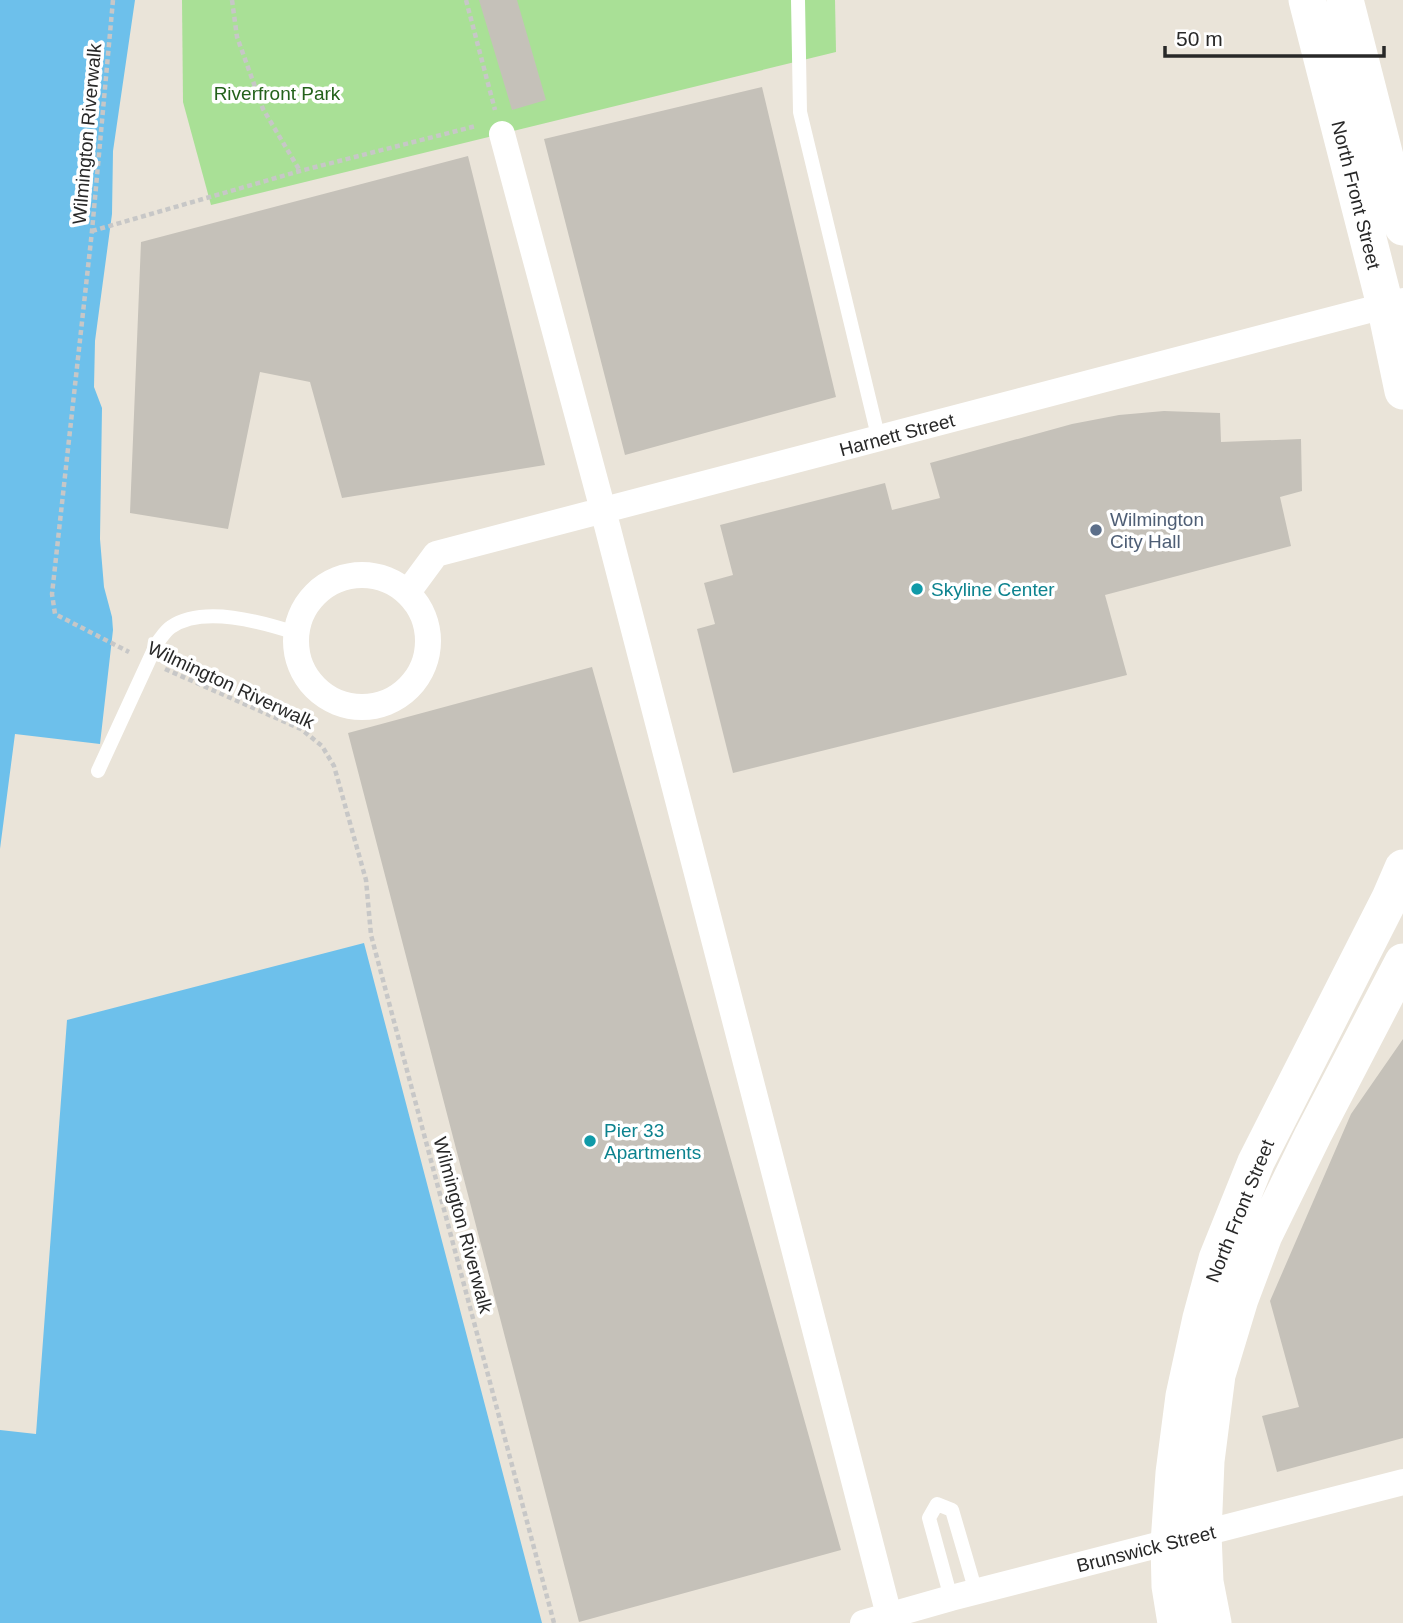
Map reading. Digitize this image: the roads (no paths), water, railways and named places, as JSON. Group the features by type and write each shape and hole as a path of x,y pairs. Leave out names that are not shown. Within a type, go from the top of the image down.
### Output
{"main road":[{"name":"North Front Street","path":"1307,0 1394,303 1403,391"},
{"name":"North Front Street","path":"1345,0 1403,227"},
{"name":"North Front Street","path":"1213,1623 1205,1582 1186,1539 1174,1473 1184,1396 1201,1318 1217,1259 1256,1162 1403,868"},
{"name":"North Front Street","path":"1175,1623 1170,1586 1186,1539 1206,1461 1217,1375 1240,1299 1264,1235 1403,962"}],"street":[{"path":"500,127 603,510 890,1619"},
{"name":"Harnett Street","path":"408,592 436,554 1394,303"},
{"path":"355,575 374,576 392,582 408,592 421,610 428,632 427,654 419,675 412,684 385,704 362,708 340,704 320,693 305,677 297,656 296,633 300,616 309,601 321,588 337,579 355,575"},
{"name":"Brunswick Street","path":"863,1623 890,1619 964,1595 1403,1482"}],"lane":[{"path":"798,0 800,112 879,440"},
{"path":"98,771 157,643 170,627 191,618 221,617 263,622 296,633"},
{"path":"937,1504 952,1510 964,1595 929,1518 937,1504"}],"water":[{"path":"0,0 135,0 113,151 112,214 95,341 94,387 102,408 100,539 104,587 113,630 100,744 15,734 0,849"},
{"path":"364,943 542,1623 0,1623 0,1430 36,1434 67,1020"}],"place":[{"name":"Wilmington City Hall","path":"1096,530"},
{"name":"Skyline Center","path":"917,589"},
{"name":"Pier 33 Apartments","path":"590,1141"}],"park label":[{"name":"Riverfront Park","path":"277,93"}]}
